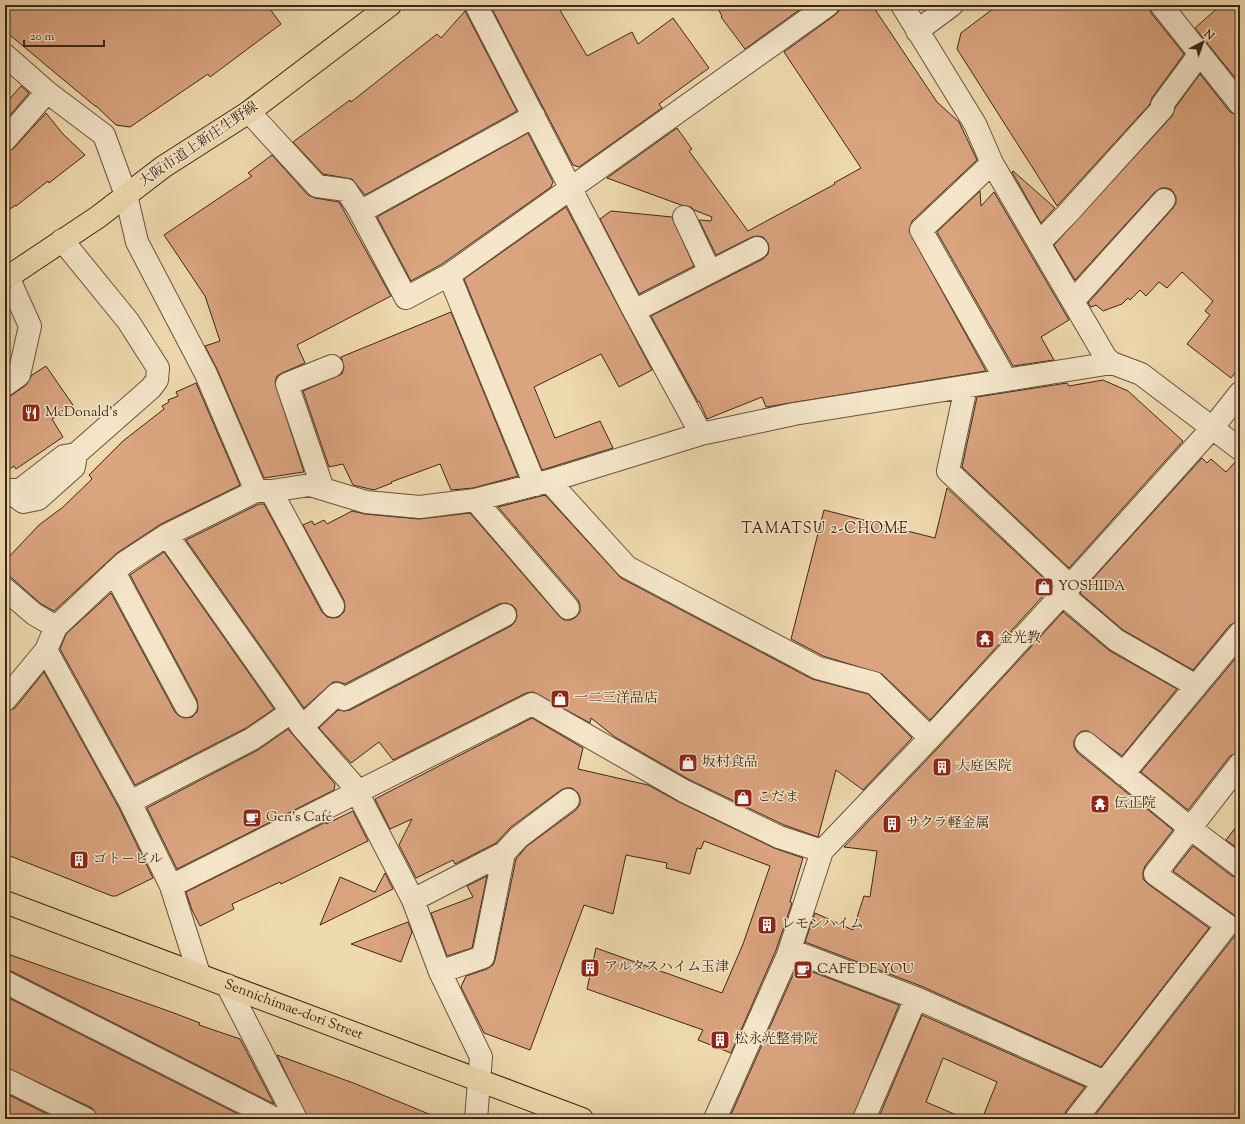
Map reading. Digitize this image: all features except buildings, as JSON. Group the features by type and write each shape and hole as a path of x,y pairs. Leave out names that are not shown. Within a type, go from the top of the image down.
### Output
{"main road":[{"name":"大阪市道上新庄生野線","path":"6,278 126,195 163,167 248,112 390,5"},
{"name":"Sennichimae-dori Street","path":"5,902 582,1119"}],"street":[{"path":"476,5 634,311 700,434"},
{"path":"248,112 317,186 346,190 360,212 406,298 449,275 828,5"},
{"path":"902,5 975,124 992,163 1106,358 1112,363 1141,374 1213,427 1240,449"},
{"path":"917,31 952,5"},
{"path":"1162,5 1199,55 1240,104"},
{"path":"5,55 47,92 104,135 126,195 137,242 206,374 263,491 333,606"},
{"path":"1039,243 1068,214 1163,108 1162,105 1199,55"},
{"path":"5,140 47,92"},
{"path":"360,212 534,116"},
{"path":"992,163 921,230 1006,380"},
{"path":"1073,302 1164,200"},
{"path":"684,217 710,272"},
{"path":"6,489 23,502 38,499 74,467 76,454 151,388 157,380 158,368 128,321 62,240"},
{"path":"634,311 757,248"},
{"path":"449,275 542,483 627,567 818,668 874,683 930,738"},
{"path":"5,385 19,375 30,326 6,278"},
{"path":"5,700 46,650 56,627 124,563 167,535 263,491 310,485 366,502 420,508 475,500 542,483 700,434 794,414 1112,363"},
{"path":"323,489 286,384 332,366"},
{"path":"966,386 948,471 1116,640 1196,686"},
{"path":"715,1119 788,955 822,852 930,738 1066,590 1213,427 1240,393"},
{"path":"475,500 568,608"},
{"path":"167,535 296,719 353,785 357,792 413,900 440,972 481,1057 476,1119"},
{"path":"114,572 186,706"},
{"path":"5,589 34,614 56,627"},
{"path":"130,802 252,739 296,719 337,694 344,699 504,615"},
{"path":"1123,774 1240,633"},
{"path":"46,650 130,802 171,886 198,974"},
{"path":"171,886 532,704 684,791 779,837 822,852"},
{"path":"1086,743 1190,828 1240,866"},
{"path":"1076,1119 1227,925 1155,874 1240,764"},
{"path":"413,900 504,853 518,837 568,800"},
{"path":"440,972 483,957 504,853"},
{"path":"788,955 798,953 916,998 1105,1082"},
{"path":"5,982 276,1119"},
{"path":"227,985 296,1119"},
{"path":"864,1119 916,998"},
{"path":"5,1079 62,1114 86,1119"}],"place":[{"name":"McDonald's","path":"31,413"},
{"name":"YOSHIDA","path":"1044,587"},
{"name":"金光教","path":"985,639"},
{"name":"一二三洋品店","path":"560,699"},
{"name":"坂村食品","path":"688,763"},
{"name":"大庭医院","path":"942,767"},
{"name":"こだま","path":"743,798"},
{"name":"伝正院","path":"1100,804"},
{"name":"Gen’s Café","path":"252,818"},
{"name":"サクラ軽金属","path":"892,824"},
{"name":"ゴトービル","path":"79,860"},
{"name":"レモンハイム","path":"767,925"},
{"name":"アルタスハイム玉津","path":"590,968"},
{"name":"CAFE DE YOU","path":"803,970"},
{"name":"松永光整骨院","path":"720,1040"}],"district":[{"name":"TAMATSU 2-CHOME","path":"825,529"}]}
